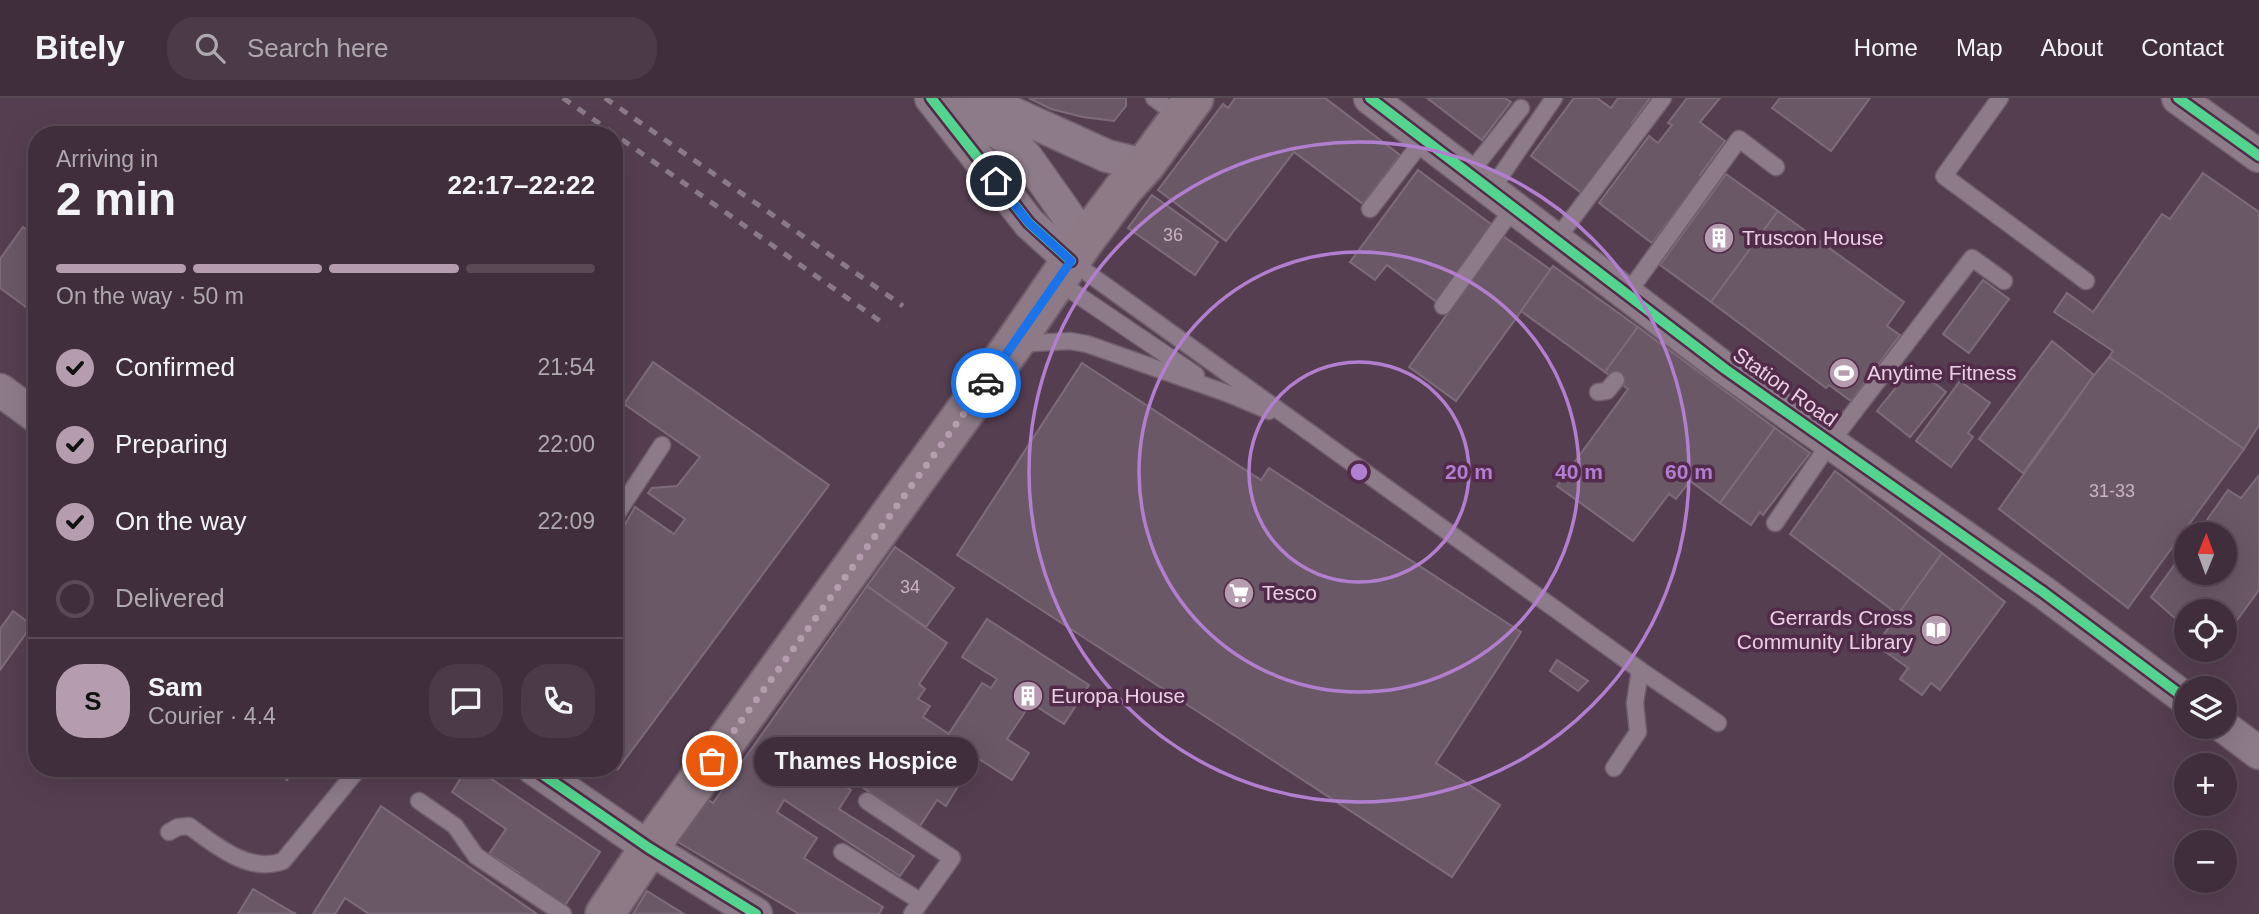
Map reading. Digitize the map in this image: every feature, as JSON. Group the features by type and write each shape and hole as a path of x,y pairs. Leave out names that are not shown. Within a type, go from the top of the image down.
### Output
{"main road":[{"path":"605,914 649,848 1013,345 1071,260 1124,188 1144,166 1175,104"}],"street":[{"path":"931,98 1029,223 1071,260"},
{"path":"948,98 1012,142 1027,158 1071,260"},
{"path":"979,98 1107,156 1144,166"},
{"name":"Station Road","path":"1370,98 1627,294 1653,327 1725,369 2043,592 2174,690"},
{"path":"2178,98 2259,156"},
{"path":"0,390 28,410"},
{"path":"2237,736 2259,753"},
{"path":"546,777 649,848 757,914"}],"lane":[{"path":"1491,190 1554,98"},
{"path":"1556,240 1663,98"},
{"path":"2000,98 1944,176 2086,281"},
{"path":"1443,306 1491,190 1521,108"},
{"path":"1370,209 1424,139"},
{"path":"1627,294 1739,139 1776,167"},
{"path":"1774,523 1830,443 1972,258 2004,281"},
{"path":"1071,260 1184,369 1228,394"},
{"path":"1071,260 1640,670 1718,723"},
{"path":"1013,345 1069,341 1087,344 1228,394 1297,423"},
{"path":"1598,392 1607,391 1616,380"},
{"path":"623,504 662,445"},
{"path":"1614,768 1638,732 1635,703 1640,670"},
{"path":"169,832 178,827 189,826 223,850 249,862 270,866 283,861 352,777"},
{"path":"419,801 455,826 476,856 564,914"},
{"path":"842,852 916,907 952,858 867,801"}],"building":[{"path":"1029,98 1126,98 1126,106 1114,121 1051,109"},
{"path":"1235,98 1325,98 1400,155 1363,204 1294,152 1226,241 1158,190 1223,104 1228,108"},
{"path":"1427,98 1505,98 1511,102 1482,140"},
{"path":"1574,98 1597,98 1611,108 1618,98 1650,98 1632,123 1638,126 1587,197 1531,156"},
{"path":"1687,98 1720,98 1700,122 1725,141 1700,175 1702,177 1652,243 1599,203 1649,136 1658,143 1672,125 1668,123"},
{"path":"1780,98 1870,98 1831,151 1772,108"},
{"path":"1418,170 1495,227 1438,303 1387,265 1375,280 1350,262"},
{"path":"2203,173 2259,212 2259,425 2244,449 2109,357 2113,351 2054,312 2067,293 2093,312 2162,214 2170,219"},
{"name":"Truscon House","path":"1726,174 1778,211 1711,302 1660,265"},
{"path":"1152,195 1218,242 1195,275 1128,228"},
{"path":"1778,211 1904,302 1887,326 1900,335 1851,401 1829,385 1826,388 1711,302"},
{"path":"23,227 28,231 28,308 0,288 0,259"},
{"path":"1503,236 1551,270 1456,401 1409,367"},
{"path":"1553,266 1638,327 1605,372 1521,311"},
{"path":"1983,280 2009,299 1969,353 1943,334"},
{"path":"1638,327 1775,428 1720,503 1690,481 1676,499 1669,494 1633,541 1557,486 1628,389 1605,372"},
{"path":"2052,341 2094,375 2023,473 1979,439"},
{"path":"2109,357 2244,449 2191,522 2174,522 2174,545 2128,608 1999,509"},
{"path":"653,362 829,485 623,762 623,528 635,507 674,534 685,519 648,493 652,488 677,486 700,457 624,404"},
{"name":"Tesco","path":"1082,363 1261,480 1269,468 1521,632 1436,763 1500,805 1452,877 957,555"},
{"path":"1913,366 1946,392 1910,437 1877,411"},
{"path":"1960,381 1990,403 1968,433 1973,437 1951,467 1916,441"},
{"path":"1775,428 1810,453 1763,515 1760,512 1751,525 1720,503"},
{"path":"1835,471 1942,553 1899,615 1790,534"},
{"path":"2259,475 2259,590 2237,620 2237,599 2174,599 2174,617 2151,597 2174,565 2174,585 2237,585 2237,522 2205,522 2228,490 2241,498"},
{"path":"895,547 954,588 926,627 867,586"},
{"name":"Gerrards Cross Community Library","path":"1942,553 2005,602 1940,690 1931,683 1922,695 1900,679 1908,668 1876,645"},
{"path":"867,586 947,643 919,684 925,689 918,699 930,706 923,717 949,734 946,738 976,757 946,806 937,800 920,826 816,756 811,763 851,790 839,809 914,856 900,876 784,800 777,812 817,838 804,858 883,907 879,914 799,914 678,842 707,799 713,803"},
{"path":"13,611 28,622 28,631 0,670 0,629"},
{"name":"Europa House","path":"987,619 1089,685 1064,724 1031,703 1007,739 1029,753 1012,780 946,738 982,683 991,688 997,679 962,657"},
{"path":"1557,660 1588,681 1578,691 1550,671"},
{"path":"461,777 488,777 600,852 562,910 515,879 519,873 489,854 506,829 452,792"},
{"path":"381,806 537,914 369,914 345,898 335,914 313,914"},
{"path":"253,889 292,912 296,914 238,914"},
{"path":"647,891 684,914 633,914"}],"railway":[{"path":"563,98 603,126"},
{"path":"605,98 903,306"},
{"path":"623,140 887,326"}],"cycle path":[{"path":"931,98 1029,223 1071,261"},
{"path":"1370,98 1725,369 2043,592 2174,690"},
{"path":"2178,98 2259,156"},
{"path":"546,777 649,848 756,914"}],"way so far":[{"path":"712,761 986,383"}],"place":[{"name":"Truscon House","path":"1719,238"},
{"name":"Anytime Fitness","path":"1844,373"},
{"name":"Tesco","path":"1239,593"},
{"name":"Gerrards Cross Community Library","path":"1936,630"},
{"name":"Europa House","path":"1028,696"},
{"name":"Thames Hospice","path":"712,761"}],"route":[{"path":"986,383 1071,261 1029,223 996,181"}]}
